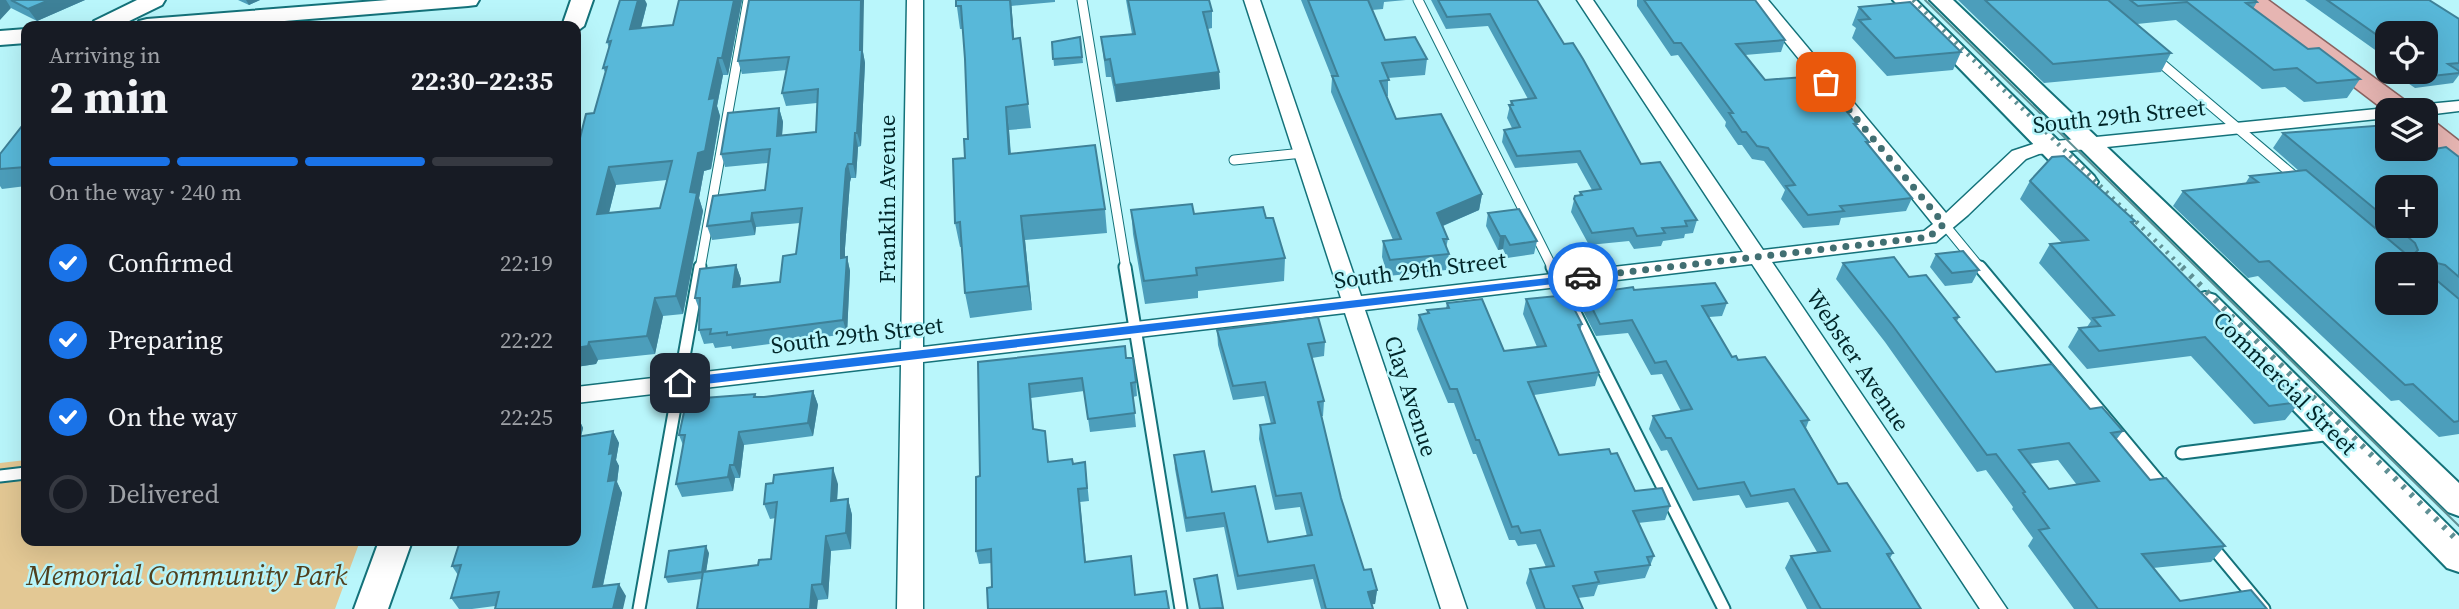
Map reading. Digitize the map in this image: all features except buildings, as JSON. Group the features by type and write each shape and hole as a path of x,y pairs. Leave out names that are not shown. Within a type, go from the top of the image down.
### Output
{"main road":[{"path":"112,21 154,0"},
{"path":"575,21 582,0"},
{"path":"1904,0 2107,204"},
{"path":"1941,0 2459,503"},
{"path":"2252,0 2385,98"},
{"path":"249,21 454,1"},
{"path":"0,38 21,36"},
{"path":"2438,138 2459,154"},
{"name":"Commercial Street","path":"2182,280 2459,558"},
{"path":"371,609 393,546"}],"street":[{"name":"Franklin Avenue","path":"910,609 915,0"},
{"name":"Clay Avenue","path":"1252,0 1454,609"},
{"name":"Webster Avenue","path":"1585,0 1994,609"},
{"path":"1759,0 1944,224"},
{"path":"2438,108 2459,106"},
{"name":"South 29th Street","path":"581,394 1929,237 1961,211 2019,155 2050,148 2375,115"}],"lane":[{"path":"639,609 748,0"},
{"path":"1082,0 1181,609"},
{"path":"1418,0 1724,609"},
{"path":"2148,52 2314,192"},
{"path":"1234,160 1303,153"},
{"path":"1944,224 2175,502"},
{"path":"2182,453 2335,433"},
{"path":"0,476 21,474"},
{"path":"2202,534 2264,609"}],"green space":[{"name":"Memorial Community Park","path":"21,461 21,546 358,546 335,609 0,609 0,463"}],"tram line":[{"path":"1925,0 2459,526"}],"railway":[{"path":"1913,0 2184,269"},
{"path":"2182,267 2459,542"}],"way so far":[{"path":"1583,277 1929,237 1944,224 1826,82"}],"route":[{"path":"680,383 1583,277"}]}
